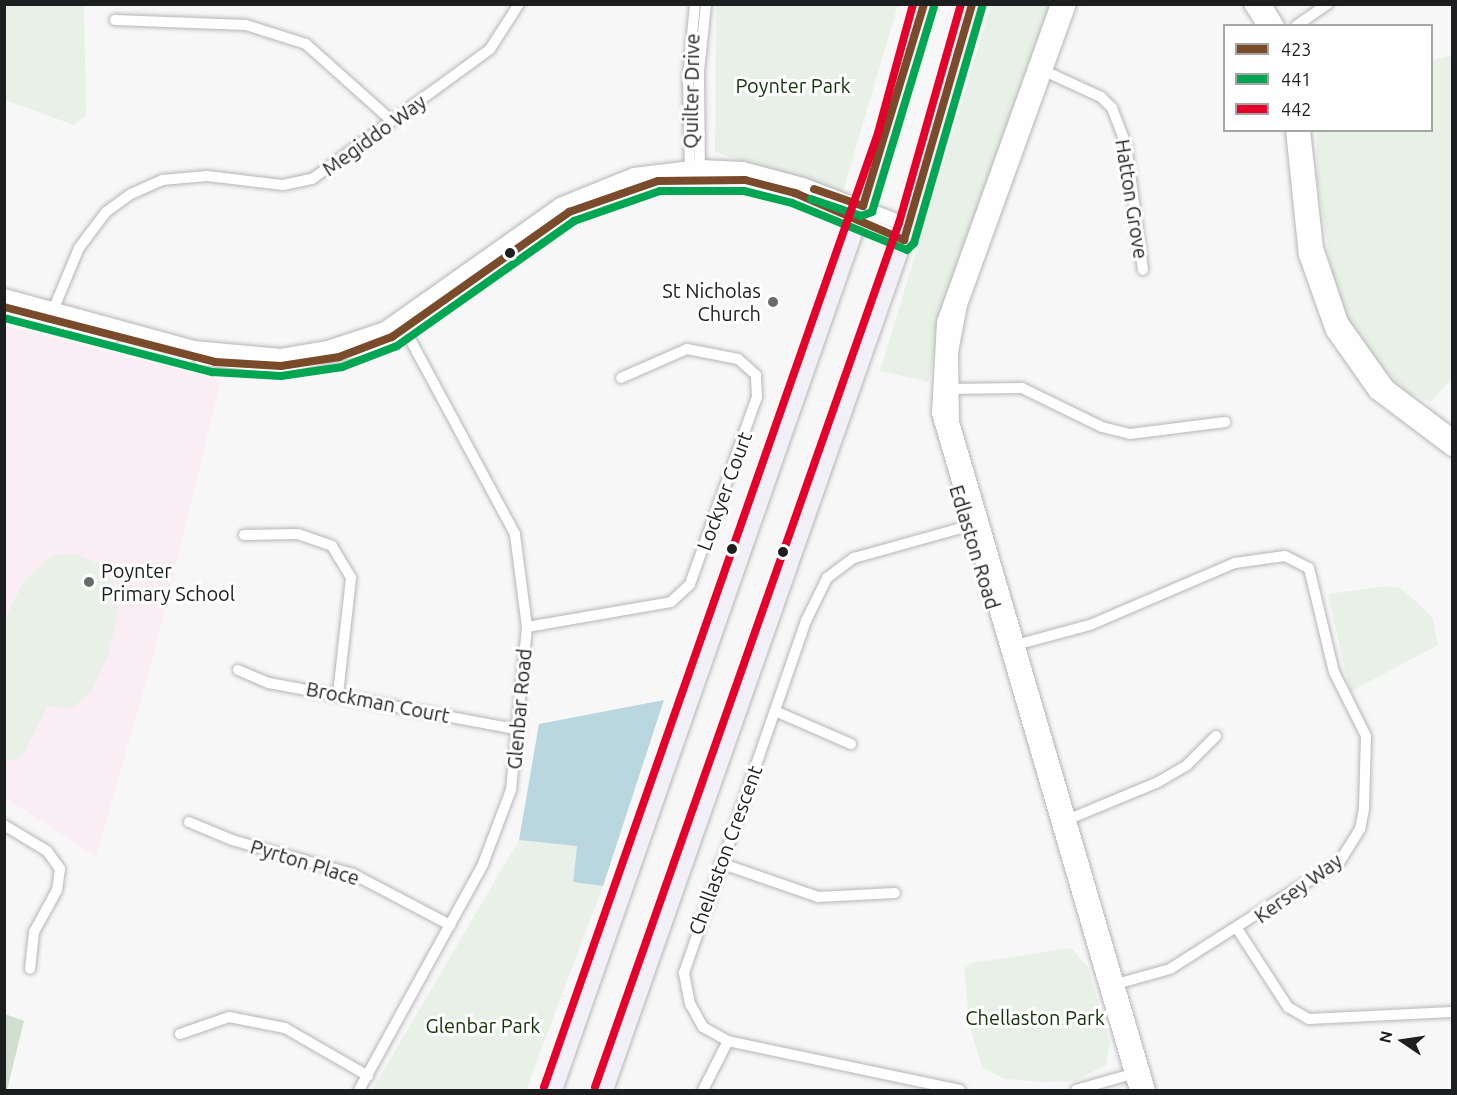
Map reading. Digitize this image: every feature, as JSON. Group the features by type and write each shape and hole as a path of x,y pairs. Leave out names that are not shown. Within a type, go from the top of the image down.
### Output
{"main road":[{"path":"554,1090 860,214 924,4"},
{"path":"605,1090 906,233 972,4"}],"street":[{"name":"Megiddo Way","path":"51,313 79,248 106,212 131,194 162,180 207,176 284,185 312,179 490,50 519,4"},
{"name":"Quilter Drive","path":"695,4 688,67 695,172"},
{"name":"Quilter Drive","path":"695,172 699,71 706,4"},
{"name":"Edlaston Road","path":"1058,4 1040,69 960,305 944,390 973,524 1064,821 1137,1072 1148,1090"},
{"name":"Edlaston Road","path":"1040,69 1069,4"},
{"path":"1251,4 1264,24"},
{"path":"1264,4 1276,24"},
{"path":"1299,24 1328,4"},
{"path":"115,20 246,25 306,44 392,121"},
{"name":"Hatton Grove","path":"1040,69 1101,97 1112,108 1126,144 1143,270"},
{"path":"1293,132 1302,232 1323,310 1376,392 1447,433"},
{"path":"1303,132 1316,248 1341,322 1387,387 1447,433 1452,449"},
{"path":"4,296 51,313 194,348 259,357 328,348 402,326 560,205 634,175 695,172 745,180 860,214 906,233"},
{"path":"4,307 51,313"},
{"name":"Glenbar Road","path":"359,1090 483,864 511,790 520,730 526,627 515,534 402,326"},
{"name":"Lockyer Court","path":"526,627 671,602 690,584 758,397 756,375 738,359 687,349 621,378"},
{"path":"944,390 1022,388 1102,427 1130,434 1225,422"},
{"name":"Chellaston Crescent","path":"959,1090 728,1041 703,1027 685,987 688,953 775,711 827,578 854,558 973,524"},
{"path":"244,535 298,534 332,546 351,578 338,693"},
{"name":"Kersey Way","path":"1011,646 1090,625 1235,563 1285,556 1309,568 1334,672 1366,736 1364,809 1340,861 1238,930 1170,969 1112,985"},
{"name":"Brockman Court","path":"238,670 269,683 338,693 520,730"},
{"path":"775,711 851,744"},
{"path":"1064,821 1158,782 1187,765 1216,736"},
{"name":"Pyrton Place","path":"189,822 232,840 353,874 450,925"},
{"path":"4,825 47,851 60,869 57,890 34,932 30,969"},
{"path":"720,863 818,897 895,893"},
{"path":"1238,930 1288,1007 1309,1019 1452,1012"},
{"path":"180,1034 229,1017 285,1028 368,1076"},
{"path":"703,1090 728,1041"},
{"path":"1076,1090 1137,1072"},
{"name":"Edlaston Road","path":"1137,1072 1137,1090"}],"shaded area":[{"name":"Poynter Primary School","path":"4,326 221,380 154,654 96,857 5,798"}],"green space":[{"path":"4,5 84,5 86,115 74,125 5,100"},
{"name":"Poynter Park","path":"716,5 898,5 842,194 715,152"},
{"path":"991,5 1052,5 941,312 929,382 880,371"},
{"path":"1452,56 1452,378 1431,402 1403,391 1353,338 1333,279 1317,179 1317,132 1433,132 1433,60"},
{"path":"76,554 101,565 113,584 119,610 108,655 92,690 71,709 48,706 22,757 5,762 5,619 24,581 52,555"},
{"path":"1386,586 1400,588 1433,619 1438,645 1350,692 1328,594"},
{"name":"Glenbar Park","path":"519,840 577,845 573,882 603,886 526,1090 372,1090"},
{"name":"Chellaston Park","path":"1071,948 1088,967 1110,1043 1106,1065 1075,1081 1042,1082 1005,1079 982,1067 970,1028 964,969 971,963"},
{"path":"5,1014 24,1021 7,1090 4,1090"}],"water":[{"path":"664,700 603,886 573,882 577,846 519,840 539,724"}],"transit line":[{"name":"442","path":"544,1087 878,133 913,4"},
{"name":"423","path":"814,189 863,206 924,4"},
{"name":"442","path":"595,1087 899,223 961,4"},
{"name":"423","path":"4,307 215,362 281,366 339,357 392,337 569,212 658,181 745,180 795,193 904,240 972,4"},
{"name":"441","path":"811,199 861,216 872,212 934,7"},
{"name":"441","path":"4,318 212,372 281,376 342,367 397,346 574,221 660,191 744,191 792,203 907,250 914,243 982,7"}],"place":[{"name":"St Nicholas Church","path":"773,302"},
{"name":"Poynter Primary School","path":"89,582"}]}
